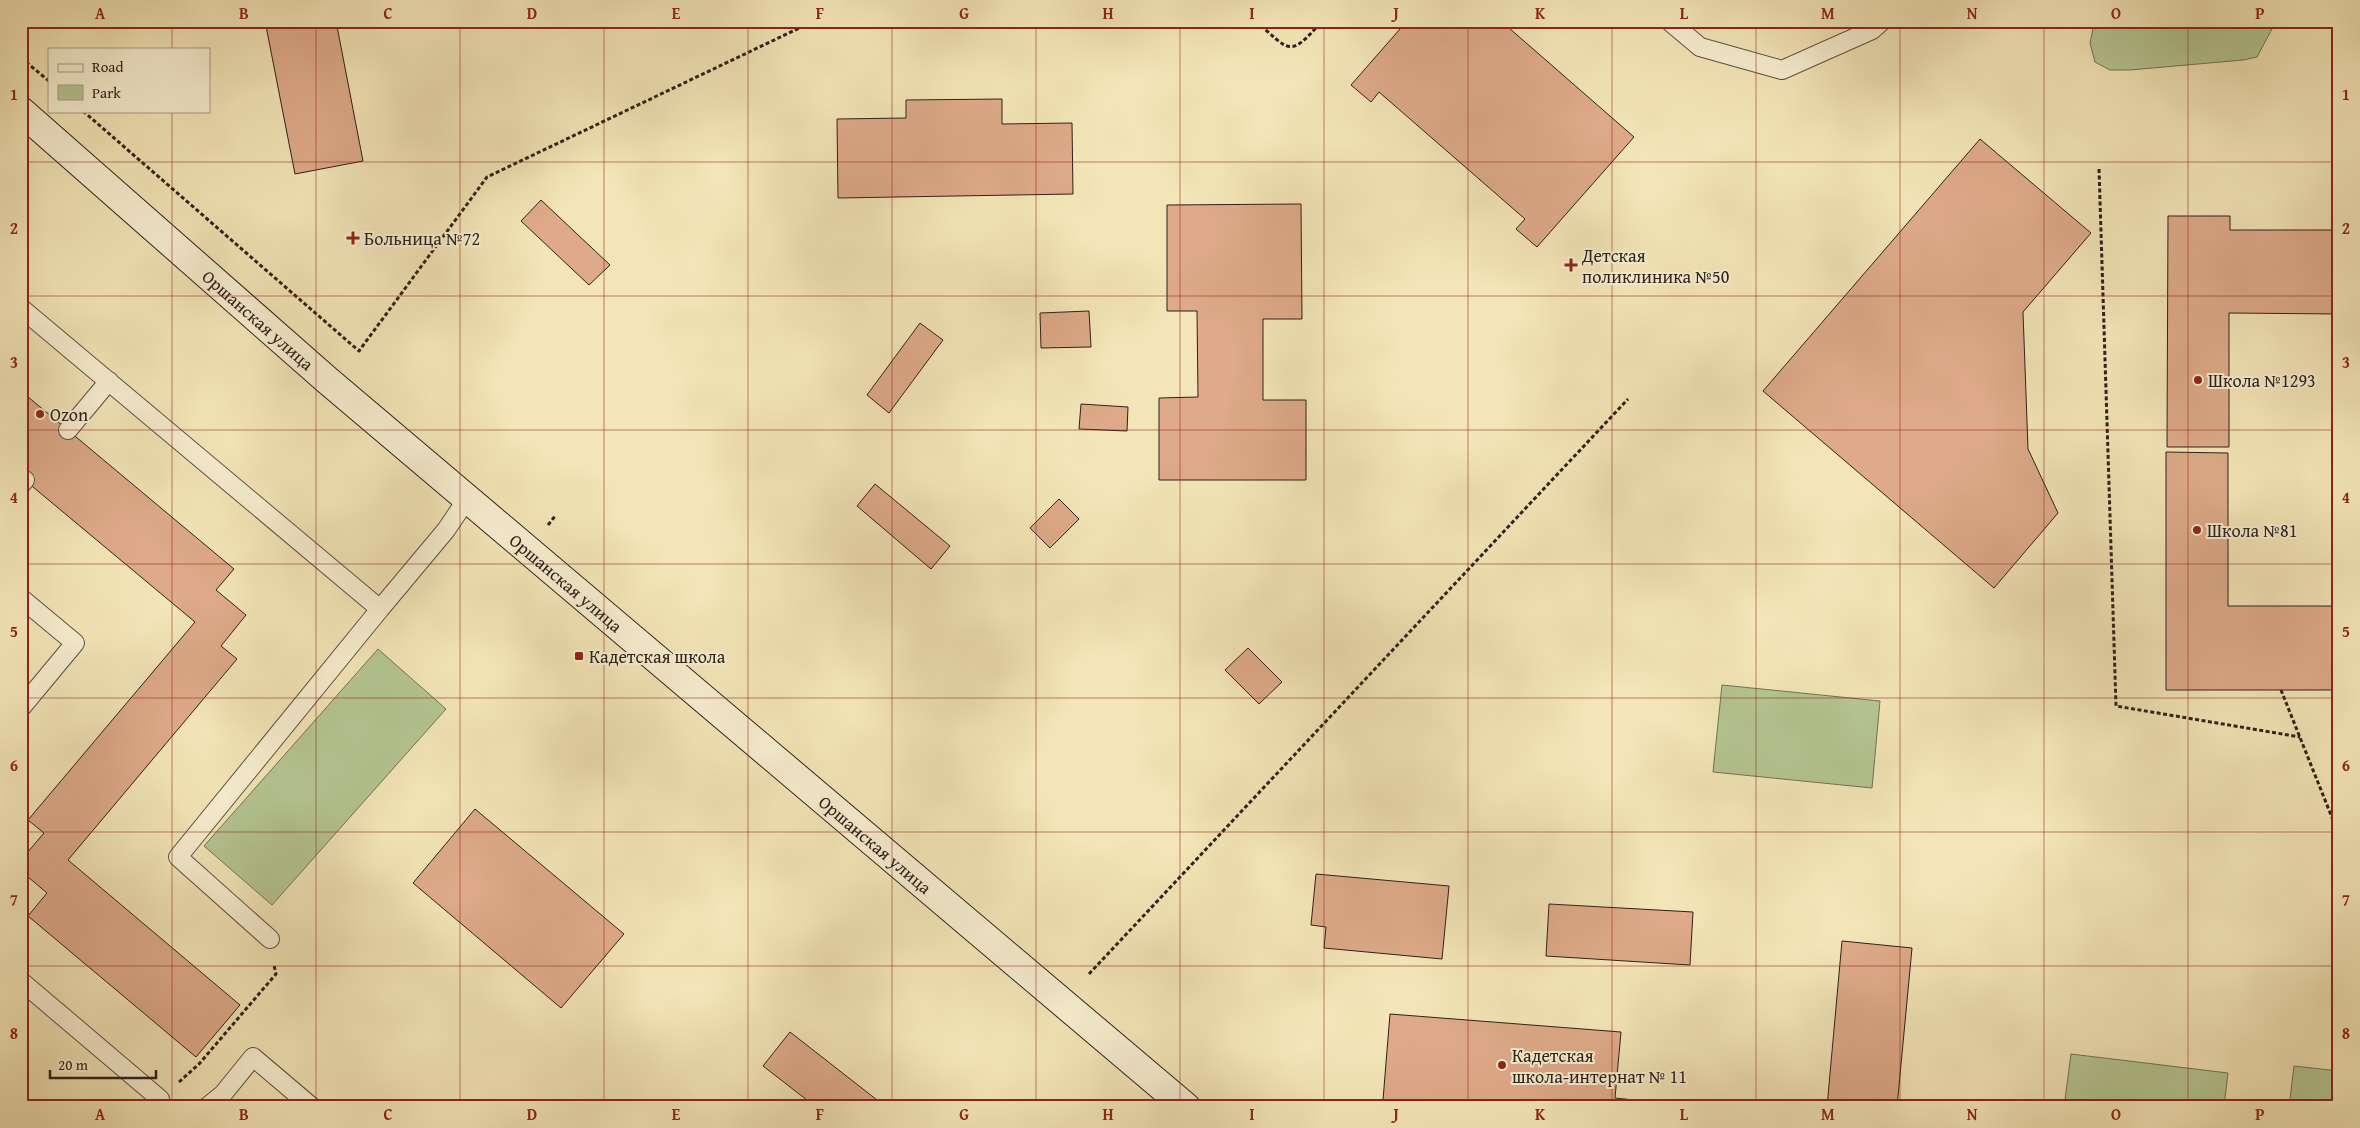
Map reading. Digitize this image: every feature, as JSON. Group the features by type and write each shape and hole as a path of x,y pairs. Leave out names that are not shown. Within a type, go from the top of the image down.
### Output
{"street":[{"name":"Оршанская улица","path":"21,110 326,380 1186,1107"}],"lane":[{"path":"1669,21 1700,47 1782,70 1872,30 1882,21"},
{"path":"21,308 380,609"},
{"path":"68,430 109,381"},
{"path":"270,939 178,856 446,530 467,499"},
{"path":"21,598 75,643 21,708"},
{"path":"21,981 160,1099"},
{"path":"207,1107 223,1094 254,1057 312,1107"}],"path":[{"path":"84,112 359,351 487,177 814,21"},
{"path":"1256,21 1285,46 1292,48 1304,42 1322,21"},
{"path":"21,58 48,81"},
{"path":"2100,170 2116,706 2300,737"},
{"path":"1089,974 1628,399"},
{"path":"546,527 556,515"},
{"path":"2281,690 2339,835"},
{"path":"160,1099 200,1064 276,974 270,939"}],"green space":[{"path":"2097,21 2271,21 2273,27 2257,57 2243,60 2130,70 2110,70 2095,62 2090,43 2094,24"},
{"path":"378,649 446,709 272,905 204,846"},
{"path":"1722,685 1880,701 1872,788 1713,772"},
{"path":"2071,1054 2228,1073 2224,1107 2064,1107"},
{"path":"2294,1066 2339,1071 2339,1107 2289,1107"}],"building":[{"path":"265,21 336,21 363,161 295,174"},
{"path":"1407,21 1501,21 1634,137 1537,247 1516,229 1525,219 1379,92 1371,102 1351,85"},
{"path":"1002,99 1002,124 1072,123 1073,194 838,198 837,119 906,118 906,100"},
{"path":"1980,139 2091,233 2023,312 2028,449 2058,513 1994,588 1763,391"},
{"path":"541,200 610,265 589,285 521,221"},
{"path":"1301,204 1302,319 1263,319 1263,400 1306,400 1306,480 1159,480 1159,398 1198,397 1197,311 1167,311 1167,205"},
{"name":"Школа №1293","path":"2168,216 2230,216 2230,230 2339,230 2339,314 2229,313 2229,447 2167,447"},
{"path":"1089,311 1091,347 1041,348 1040,313"},
{"path":"920,323 943,340 889,413 867,395"},
{"path":"21,391 234,569 216,590 246,615 221,646 237,659 68,860 240,1005 196,1057 28,916 47,893 21,871 21,860 44,833 28,820 195,622 21,477"},
{"path":"1081,404 1128,407 1127,431 1079,429"},
{"name":"Школа №81","path":"2166,452 2228,453 2228,606 2339,606 2339,690 2166,690"},
{"path":"875,484 950,546 931,569 857,506"},
{"path":"1059,499 1079,519 1050,548 1030,528"},
{"path":"1248,648 1282,682 1259,704 1225,670"},
{"path":"475,809 624,934 561,1008 413,883"},
{"path":"1316,874 1449,886 1442,959 1324,948 1326,927 1311,925"},
{"path":"1549,904 1693,912 1690,965 1546,956"},
{"path":"1842,941 1912,948 1897,1107 1827,1107"},
{"name":"Кадетская школа-интернат № 11","path":"1390,1014 1621,1032 1615,1098 1701,1107 1470,1107 1383,1100"},
{"path":"790,1032 886,1107 816,1107 763,1066"}],"place":[{"name":"Больница №72","path":"353,238"},
{"name":"Детская поликлиника №50","path":"1571,265"},
{"name":"Школа №1293","path":"2198,380"},
{"name":"Ozon","path":"40,414"},
{"name":"Школа №81","path":"2197,530"},
{"name":"Кадетская школа","path":"579,656"},
{"name":"Кадетская школа-интернат № 11","path":"1502,1065"}]}
